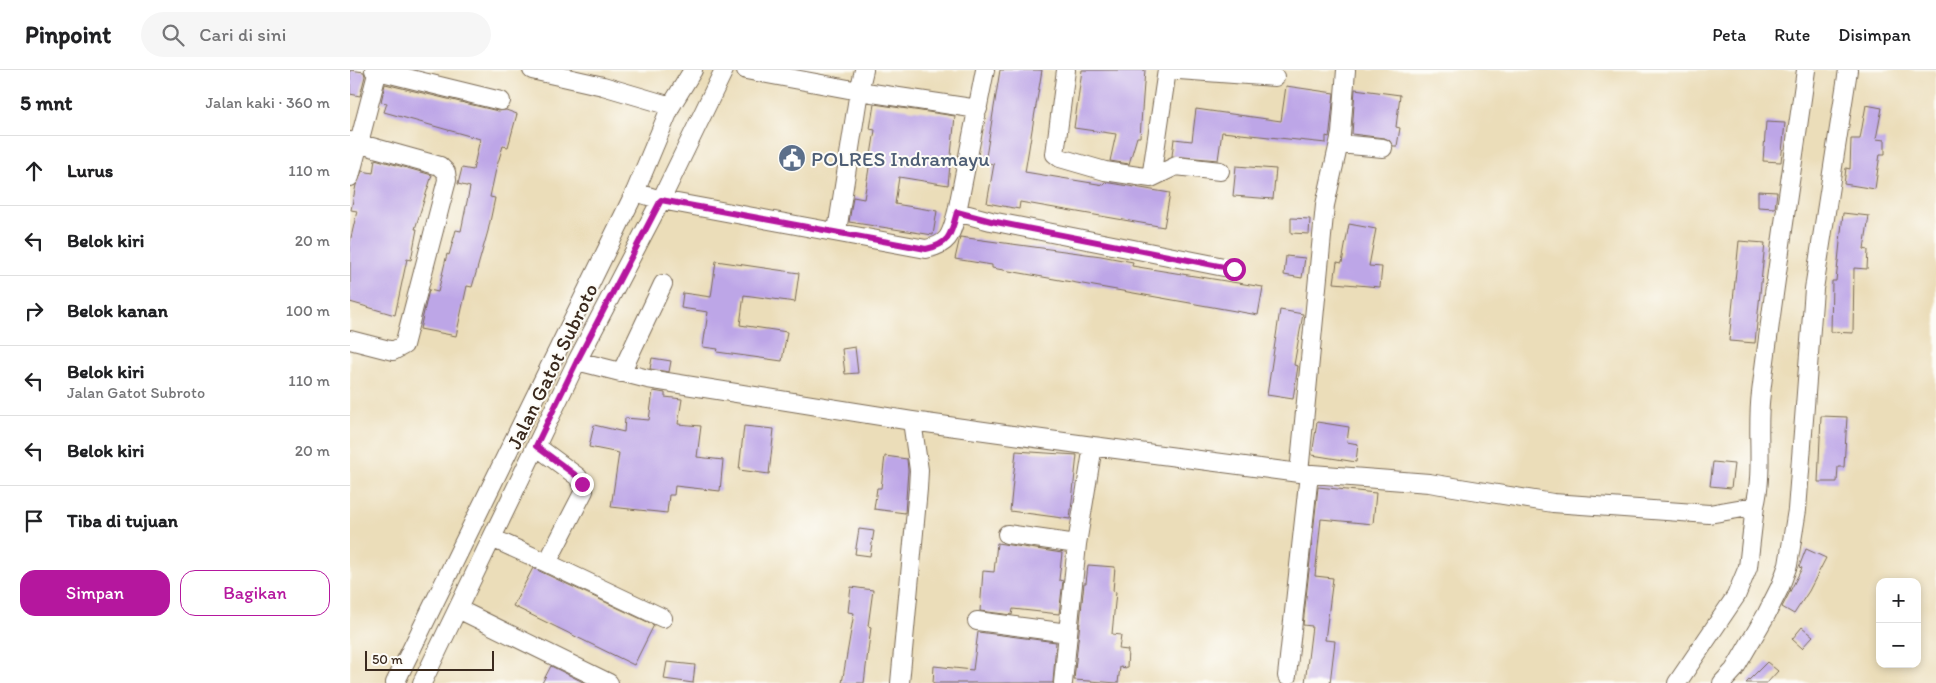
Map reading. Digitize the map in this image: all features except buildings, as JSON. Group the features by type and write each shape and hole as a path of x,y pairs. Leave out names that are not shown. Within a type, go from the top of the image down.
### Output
{"street":[{"path":"350,177 354,142 377,70 500,101"},
{"path":"532,70 603,86 671,106"},
{"name":"Jalan Gatot Subroto","path":"395,683 636,192 671,106 693,70"},
{"name":"Jalan Gatot Subroto","path":"422,683 577,361 661,200 724,70"},
{"path":"746,70 858,91 978,109"},
{"path":"837,231 858,91 864,70"},
{"path":"636,192 661,200 837,231 926,249 940,246 951,233 957,212 986,70"},
{"path":"1066,70 1056,154 1060,158 1105,171 1152,178 1176,166 1220,171"},
{"path":"1152,178 1167,70"},
{"path":"1179,70 1275,77"},
{"path":"1287,676 1325,205 1339,144 1346,70"},
{"path":"1676,683 1736,596 1748,568 1755,506 1759,492 1759,410 1761,391 1775,275 1806,70"},
{"path":"1722,683 1734,670 1766,615 1780,587 1788,565 1797,510 1814,289 1848,70"},
{"path":"350,340 393,351 404,345 447,180 446,172 440,166 354,142"},
{"path":"1339,144 1383,148"},
{"path":"957,212 991,221 1234,269"},
{"path":"621,373 663,284"},
{"path":"577,361 648,379 912,421 1304,473 1429,484 1553,503 1676,512 1709,514 1755,506"},
{"path":"900,683 919,470 912,421"},
{"path":"536,446 578,477 584,491 547,563"},
{"path":"1063,683 1077,544 1093,446"},
{"path":"1007,534 1077,544"},
{"path":"492,538 662,618"},
{"path":"458,609 609,683"},
{"path":"977,621 1068,633"}],"place":[{"name":"POLRES Indramayu","path":"792,158"}],"route":[{"path":"582,484 578,477 536,446 577,361 661,200 837,231 926,249 940,246 945,241 951,233 957,212 966,216 1234,269"}]}
